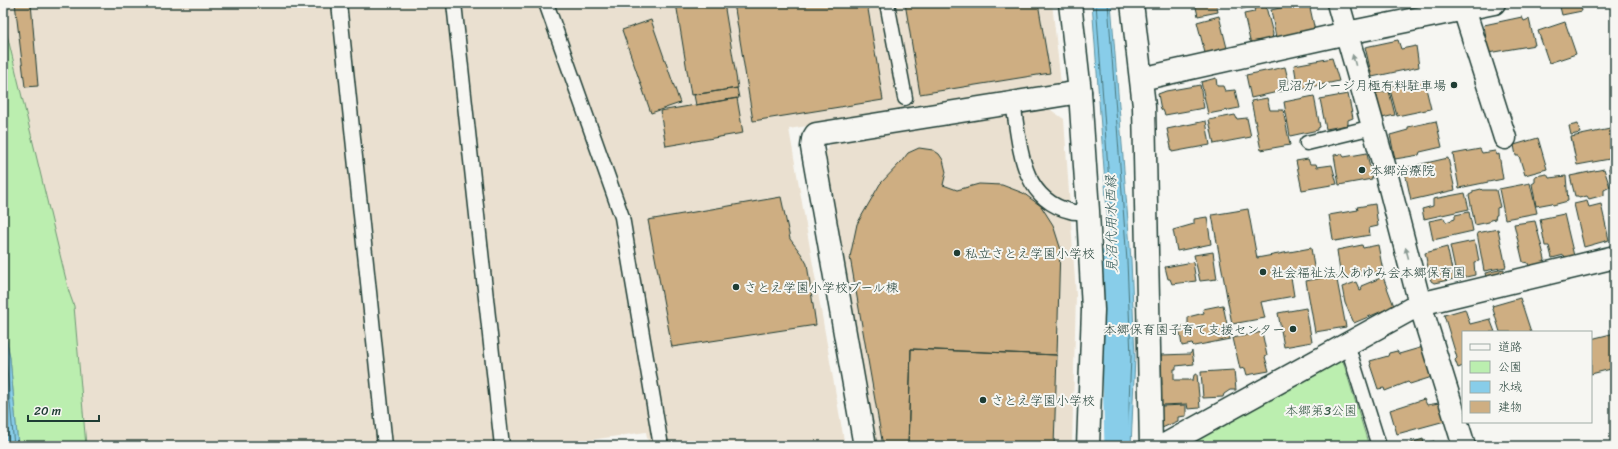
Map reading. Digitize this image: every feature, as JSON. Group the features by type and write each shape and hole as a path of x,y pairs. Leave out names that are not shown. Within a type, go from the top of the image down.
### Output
{"street":[{"path":"1070,3 1080,92 1088,212 1092,310 1088,446"},
{"path":"1132,3 1144,106 1151,446"},
{"path":"1338,3 1374,127 1420,304 1464,446"},
{"path":"1141,79 1347,33 1494,3"},
{"path":"1464,9 1505,138"},
{"path":"865,446 812,147 813,139 816,134 1080,92"},
{"path":"1163,446 1420,304 1615,256"}],"lane":[{"path":"339,3 385,446"},
{"path":"454,3 502,446"},
{"path":"546,3 622,217 661,446"},
{"path":"887,3 905,98"},
{"path":"1013,103 1024,168 1031,184 1041,196 1050,203 1070,212 1088,212"},
{"path":"1307,143 1374,127"},
{"path":"1348,344 1379,446"}],"shaded area":[{"path":"3,3 1052,3 1061,84 789,129 845,446 649,446 646,432 548,446 86,446 74,306 3,109"},
{"name":"私立さとえ学園小学校","path":"1048,108 1064,119 1076,295 1072,446 875,446 824,154 831,143"}],"green space":[{"path":"3,18 69,292 74,306 86,446 18,446 10,358 3,321"},
{"name":"本郷第3公園","path":"1342,358 1369,446 1186,446"}],"water":[{"path":"1092,3 1111,3 1131,260 1135,357 1131,446 1112,446 1117,349"},
{"path":"3,321 10,358 18,446 3,446"}],"building":[{"path":"15,3 31,3 38,86 25,87"},
{"path":"676,3 724,3 738,88 691,95"},
{"path":"734,3 867,3 883,100 753,121"},
{"path":"905,3 1038,3 1050,73 920,94"},
{"path":"1195,3 1216,3 1218,12 1198,16"},
{"path":"1240,3 1265,3 1241,9"},
{"path":"1302,3 1309,3 1315,31 1276,38 1271,10"},
{"path":"1559,3 1580,3 1582,11 1562,15"},
{"path":"1266,7 1273,34 1272,39 1252,42 1250,41 1244,14 1254,12 1255,8"},
{"path":"1219,16 1227,48 1205,53 1197,22"},
{"path":"1522,17 1524,21 1529,19 1535,45 1488,53 1484,25"},
{"path":"651,20 680,103 651,113 622,30"},
{"path":"1565,22 1576,54 1549,63 1538,31"},
{"path":"1398,40 1401,49 1416,46 1419,67 1372,77 1365,47"},
{"path":"1332,58 1339,81 1298,90 1294,65"},
{"path":"1285,67 1289,83 1286,84 1287,90 1251,98 1246,75"},
{"path":"1216,78 1217,86 1223,86 1225,91 1235,90 1239,108 1208,114 1201,82"},
{"path":"1424,80 1431,109 1397,116 1389,86"},
{"path":"1200,85 1204,108 1165,115 1163,110 1161,110 1158,94 1166,91"},
{"path":"737,88 739,98 696,105 694,95"},
{"path":"1389,91 1395,115 1382,118 1376,93"},
{"path":"1348,94 1353,118 1348,120 1348,125 1326,129 1320,99"},
{"path":"1314,96 1320,127 1318,130 1290,136 1284,102"},
{"path":"737,98 743,133 666,146 660,111"},
{"path":"1267,98 1270,110 1283,110 1290,145 1261,150 1251,101"},
{"path":"1235,115 1237,119 1247,118 1251,137 1214,144 1209,120"},
{"path":"1206,121 1210,145 1172,152 1167,129"},
{"path":"1436,121 1442,147 1420,152 1419,155 1395,159 1390,135 1408,130 1408,127"},
{"path":"1578,124 1580,133 1571,135 1569,126"},
{"path":"1615,128 1615,158 1577,165 1571,137"},
{"path":"1538,138 1547,169 1525,175 1519,156 1516,156 1514,145"},
{"path":"919,148 933,150 939,154 943,160 946,172 943,185 957,190 979,184 1002,185 1023,193 1041,206 1053,225 1060,247 1057,355 911,349 908,446 883,446 850,257 857,224 880,184 908,153"},
{"path":"1480,149 1482,153 1495,151 1497,155 1499,154 1503,179 1459,188 1453,154"},
{"path":"1367,153 1372,179 1339,185 1334,155 1342,154 1344,157"},
{"path":"1448,158 1455,190 1411,200 1404,168"},
{"path":"1308,159 1310,164 1316,164 1317,167 1332,165 1337,184 1302,190 1296,161"},
{"path":"1615,167 1615,193 1613,193 1609,168"},
{"path":"1604,169 1610,187 1604,190 1604,195 1589,199 1587,196 1579,198 1578,196 1575,196 1570,176"},
{"path":"1547,174 1549,178 1566,176 1568,201 1553,205 1552,203 1536,206 1532,184 1535,182 1535,176"},
{"path":"1530,183 1537,213 1505,219 1499,189"},
{"path":"1481,189 1496,190 1500,207 1497,208 1497,215 1495,219 1475,225 1469,195 1473,193 1473,191"},
{"path":"1465,193 1469,209 1424,219 1422,209 1433,206 1433,199"},
{"name":"さとえ学園小学校プール棟","path":"781,197 790,239 807,264 816,325 672,347 648,220"},
{"path":"1587,201 1589,207 1601,204 1609,240 1584,247 1574,204"},
{"path":"1375,204 1378,226 1369,228 1370,235 1335,241 1333,239 1329,215 1358,210 1357,207"},
{"path":"1248,209 1257,258 1311,248 1315,273 1291,277 1294,296 1261,302 1265,318 1232,324 1212,215"},
{"path":"1469,212 1473,231 1433,240 1429,221 1444,218 1446,222 1455,219 1455,215"},
{"path":"1564,214 1574,256 1565,258 1564,255 1552,258 1549,246 1545,246 1540,219"},
{"path":"1207,217 1211,244 1177,251 1173,230 1194,224 1194,219"},
{"path":"1535,221 1545,259 1544,264 1529,267 1528,263 1523,262 1514,224"},
{"path":"1498,229 1506,267 1484,271 1477,233"},
{"path":"1474,241 1479,261 1474,262 1475,275 1457,279 1450,246"},
{"path":"1362,245 1363,248 1378,245 1383,271 1341,279 1337,250"},
{"path":"1447,247 1454,279 1434,283 1431,281 1425,253"},
{"path":"1213,252 1217,279 1200,281 1194,255"},
{"path":"1193,262 1196,281 1172,284 1170,279 1168,279 1165,267"},
{"path":"1504,269 1504,274 1486,277 1485,273"},
{"path":"1336,275 1346,327 1315,332 1306,281"},
{"path":"1383,277 1394,306 1354,323 1345,303 1342,287 1356,282 1360,291 1362,290 1361,286"},
{"path":"1520,298 1531,331 1500,331 1492,306"},
{"path":"1223,305 1230,339 1194,346 1192,344 1182,346 1179,327 1188,325 1188,317 1204,313 1203,309"},
{"path":"1306,308 1312,342 1284,347 1278,313"},
{"path":"1465,309 1470,324 1490,319 1495,331 1462,331 1462,366 1458,368 1455,360 1457,358 1444,315"},
{"path":"1262,332 1267,356 1265,357 1269,371 1247,375 1245,368 1240,369 1233,338"},
{"path":"1615,333 1615,368 1592,374 1592,339"},
{"path":"1423,347 1432,377 1410,384 1408,382 1385,391 1384,388 1378,389 1370,361 1388,356 1389,353 1397,351 1399,354"},
{"name":"さとえ学園小学校","path":"911,349 1057,355 1054,446 908,446"},
{"path":"1192,351 1194,364 1176,366 1176,369 1174,369 1174,380 1193,380 1194,375 1197,374 1200,408 1188,409 1187,404 1160,405 1159,385 1162,385 1161,355 1190,354"},
{"path":"1234,370 1236,390 1230,390 1224,394 1223,397 1203,398 1201,372"},
{"path":"1424,399 1427,405 1439,403 1445,421 1397,434 1390,410"},
{"path":"1186,405 1186,416 1178,417 1178,421 1162,428 1161,406"},
{"path":"1423,439 1424,444 1434,441 1435,446 1402,446"}],"waterway":[{"name":"見沼代用水西縁","path":"1112,259 1117,446"}],"place":[{"name":"見沼ガレージ月極有料駐車場","path":"1454,85"},
{"name":"本郷治療院","path":"1362,170"},
{"name":"私立さとえ学園小学校","path":"957,253"},
{"name":"社会福祉法人あゆみ会本郷保育園","path":"1263,272"},
{"name":"さとえ学園小学校プール棟","path":"736,287"},
{"name":"本郷保育園子育て支援センター","path":"1293,329"},
{"name":"さとえ学園小学校","path":"983,400"}]}
